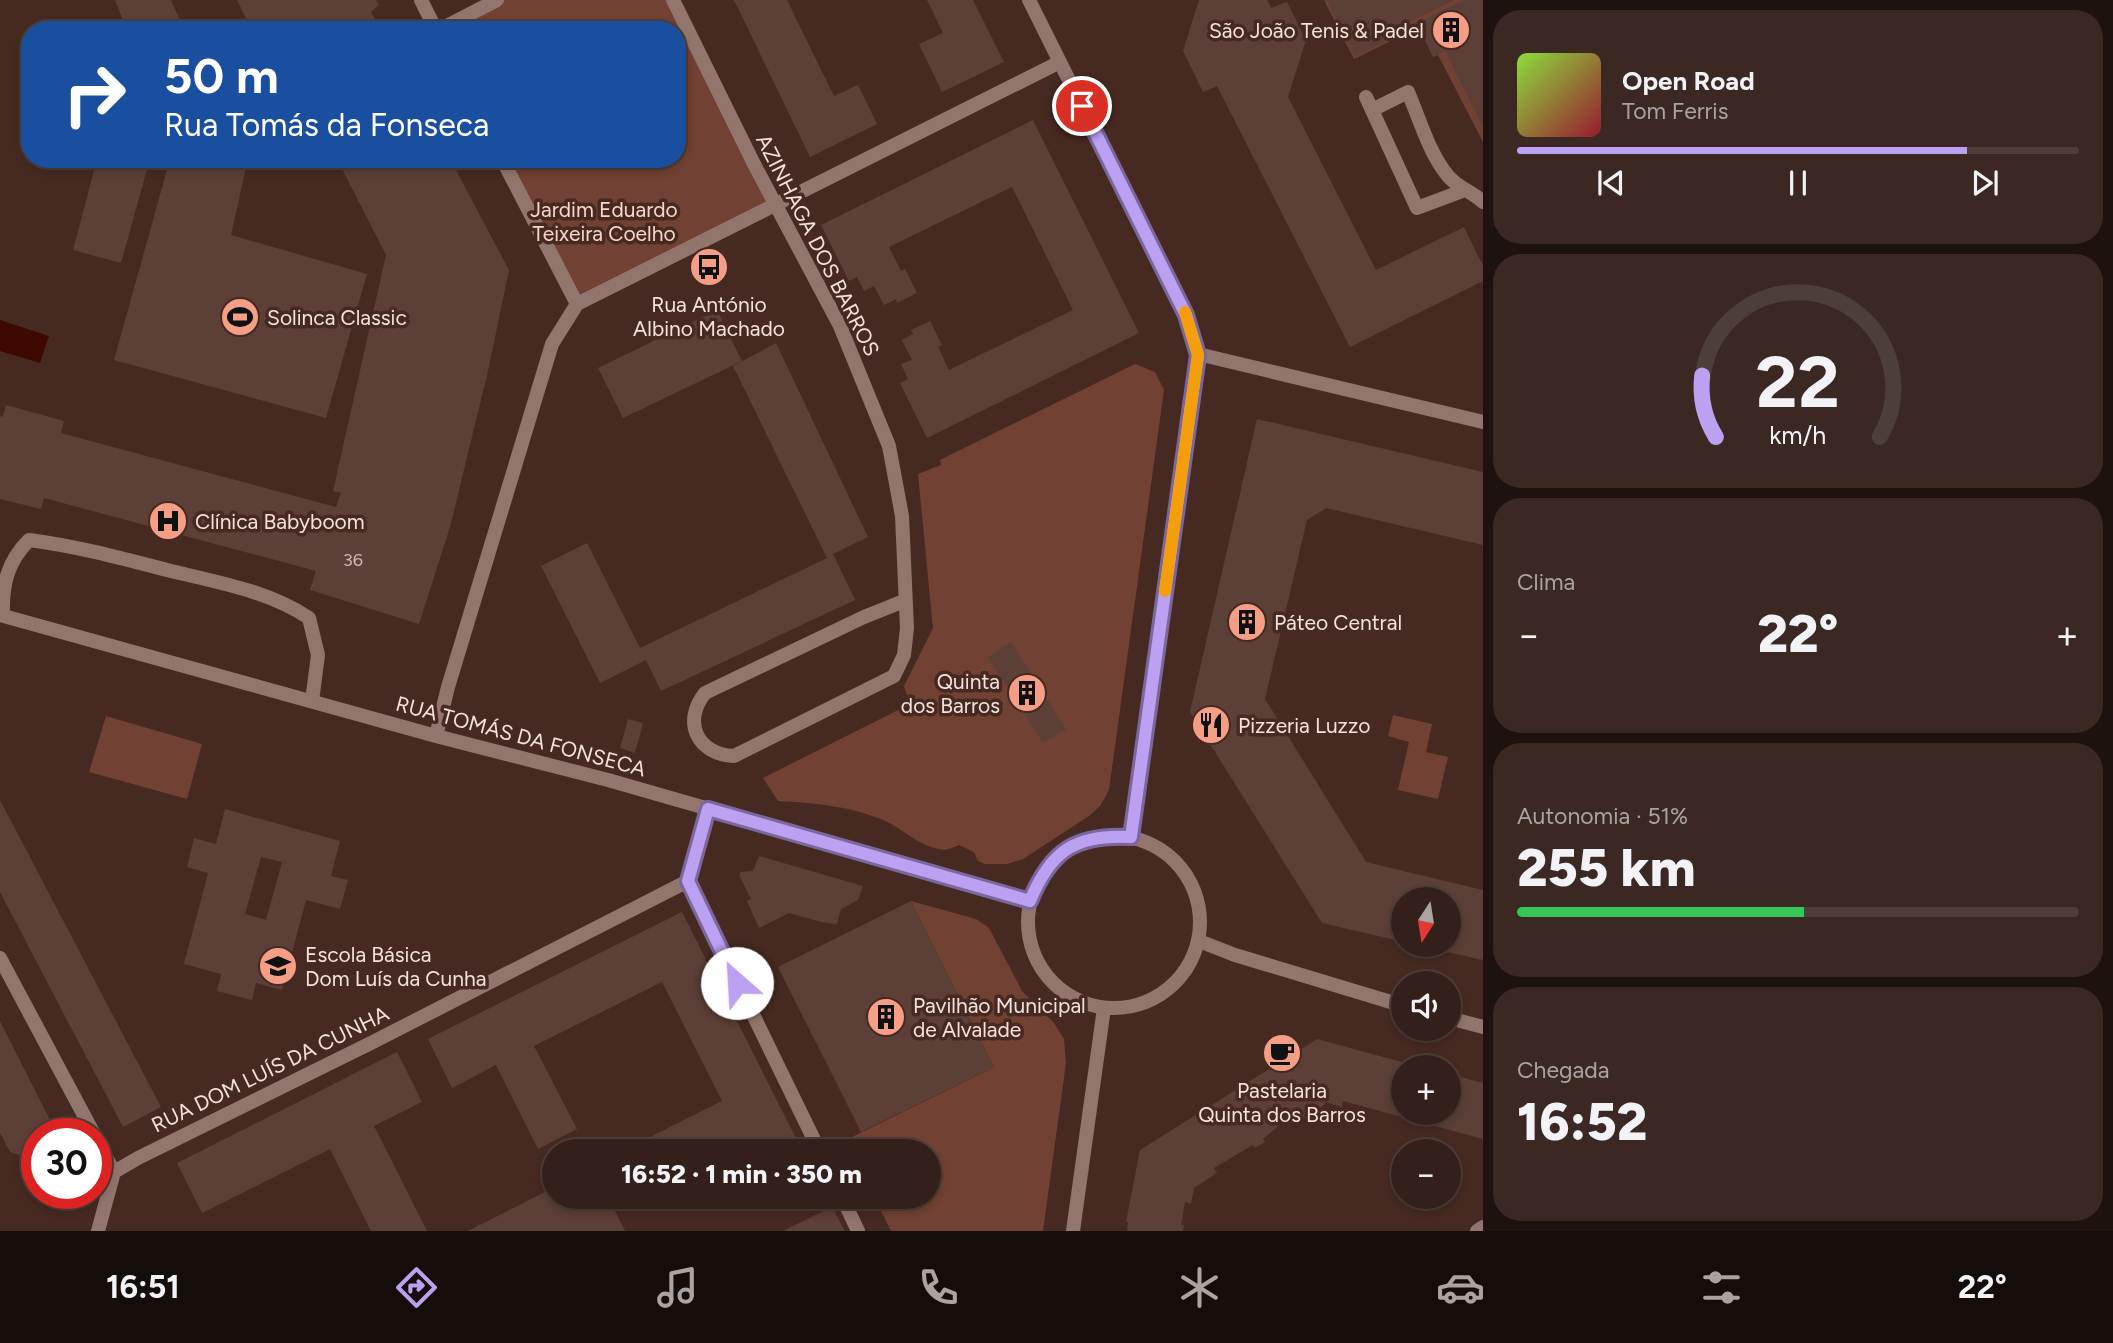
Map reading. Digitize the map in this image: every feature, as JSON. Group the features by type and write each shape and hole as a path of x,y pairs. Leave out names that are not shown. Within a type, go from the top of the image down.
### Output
{"street":[{"path":"421,0 432,21"},
{"path":"455,21 498,0"},
{"name":"AZINHAGA DOS BARROS","path":"673,0 683,21"},
{"path":"1029,0 1186,315 1198,355 1131,837"},
{"name":"AZINHAGA DOS BARROS","path":"686,26 775,206 840,326 889,446 902,516 907,628 904,655 894,676 734,756 715,753 701,741 694,722 694,711 705,692 904,601"},
{"path":"436,736 448,687 552,344 577,304 1060,62"},
{"path":"1465,190 1417,208 1369,103 1408,92 1434,153 1449,178 1474,193 1483,202"},
{"path":"507,168 577,304"},
{"path":"1198,355 1483,422"},
{"path":"2,615 5,578 15,554 29,540 62,544 240,588 288,604 309,618 318,655 312,701"},
{"name":"RUA TOMÁS DA FONSECA","path":"2,615 436,736 608,780 1030,901"},
{"path":"708,809 688,881 814,1139"},
{"path":"1105,836 1131,837 1153,844 1172,857 1187,875 1196,896 1200,918 1199,941 1189,964 1174,984 1153,999 1129,1006 1104,1007 1076,999 1052,982 1035,958 1028,930 1030,901 1040,877 1057,857 1079,842 1105,836"},
{"name":"RUA DOM LUÍS DA CUNHA","path":"114,1172 688,881"},
{"path":"1199,941 1235,956 1391,1002"},
{"path":"0,958 85,1118"},
{"path":"1073,1231 1104,1007"},
{"path":"1461,1021 1483,1027"},
{"path":"98,1231 114,1172 112,1168"},
{"path":"848,1209 858,1231"},
{"path":"1477,1231 1483,1227"}],"green space":[{"name":"Jardim Eduardo Teixeira Coelho","path":"497,0 673,0 683,21 456,21"},
{"path":"1324,0 1405,32 1402,25 1453,0 1483,0 1483,142 1438,55 1433,57 1419,27 1354,59"},
{"name":"Jardim Eduardo Teixeira Coelho","path":"686,26 775,206 577,304 507,168 686,168"},
{"path":"1135,364 1155,372 1164,390 1109,790 1100,806 1023,859 1007,864 985,864 978,861 974,852 959,845 944,850 931,847 885,821 859,812 819,804 778,801 763,778 910,704 904,686 933,628 918,474 941,465 940,460"},
{"path":"1393,715 1432,724 1426,752 1448,757 1438,799 1398,790 1409,742 1388,736"},
{"path":"106,716 202,744 187,799 89,772"},
{"path":"911,901 976,919 989,928 1022,991 1054,1023 1064,1039 1066,1063 1043,1231 891,1231 880,1209 941,1209 941,1139 848,1139 994,1067"}],"shaded area":[{"path":"0,320 49,336 40,363 0,351"}],"building":[{"path":"115,0 171,0 180,21 123,21"},
{"path":"237,0 376,0 379,5 371,12 376,21 248,21"},
{"path":"734,0 787,0 834,96 858,85 877,124 810,157"},
{"path":"927,0 973,0 1004,62 942,92 919,44 943,33"},
{"path":"1199,0 1267,0 1271,8 1287,2 1306,40 1288,97 1376,270 1464,227 1483,266 1483,281 1350,347 1217,86 1203,92 1183,51"},
{"path":"1326,0 1453,0 1402,25 1405,32 1355,57"},
{"path":"1463,0 1483,0 1483,127 1445,51 1433,57 1417,23"},
{"path":"1033,120 1139,333 927,438 900,383 908,379 901,364 912,360 902,340 913,334 911,330 930,321 942,345 938,347 949,370 1073,310 1012,187 889,247 901,271 905,269 917,293 897,303 896,299 884,305 874,286 864,291 857,277 849,281 821,225"},
{"path":"95,168 147,168 121,263 73,250"},
{"name":"Solinca Classic","path":"167,168 246,168 231,235 367,274 326,418 114,360"},
{"path":"342,168 455,168 509,270 488,371 450,527 419,624 310,590 316,571 44,498 41,509 0,499 0,416 3,417 6,405 64,421 61,433 336,507 341,493 333,491 386,255"},
{"path":"717,310 742,361 623,418 598,368"},
{"path":"776,343 868,537 833,554 855,600 661,691 646,660 600,683 541,566 587,543 640,648 827,558 733,366"},
{"name":"Páteo Central","path":"1257,419 1483,472 1483,545 1326,508 1307,520 1265,699 1366,862 1483,890 1483,960 1461,955 1461,887 1391,887 1391,939 1322,923 1190,712"},
{"name":"Quinta dos Barros","path":"1011,642 1066,729 1043,743 988,657"},
{"path":"628,719 643,723 635,753 620,748"},
{"path":"0,800 161,1107 123,1127 0,892"},
{"path":"225,809 340,841 331,876 348,880 340,909 306,900 282,990 256,983 252,1000 217,991 221,974 184,964 208,873 187,867 194,838 216,844","holes":["261,857 282,862 266,920 245,914"]},
{"path":"759,856 863,886 858,900 841,909 837,924 789,913 759,928 747,901 751,899 740,872 753,871"},
{"name":"Pavilhão Municipal de Alvalade","path":"911,901 994,1067 861,1132 778,967"},
{"path":"682,912 796,1139 646,1139 722,1101 662,982 534,1046 577,1129 558,1139 542,1139 542,1147 538,1149 496,1065 452,1088 428,1039"},
{"path":"0,1021 49,1118 21,1118 21,1155 10,1152 0,1133"},
{"path":"1317,1039 1391,1059 1391,1114 1343,1101 1342,1107 1325,1102 1302,1119 1299,1113 1263,1139 1265,1142 1255,1148 1253,1145 1214,1168 1217,1173 1194,1188 1191,1204 1185,1202 1181,1225 1184,1225 1183,1231 1127,1231 1126,1222 1140,1150"},
{"path":"397,1052 422,1102 374,1126 427,1231 371,1231 330,1149 202,1213 177,1163"},
{"path":"1461,1077 1483,1083 1483,1139 1431,1125 1461,1125"},
{"path":"542,1194 542,1209 614,1209 625,1231 468,1231"},
{"path":"833,1209 845,1231 783,1231"}],"slow traffic":[{"path":"1165,591 1198,355 1185,312"}],"place":[{"name":"São João Tenis & Padel","path":"1451,30"},
{"name":"Rua António Albino Machado","path":"709,267"},
{"name":"Solinca Classic","path":"240,317"},
{"name":"Clínica Babyboom","path":"168,521"},
{"name":"Páteo Central","path":"1247,622"},
{"name":"Quinta dos Barros","path":"1027,693"},
{"name":"Pizzeria Luzzo","path":"1211,725"},
{"name":"Escola Básica Dom Luís da Cunha","path":"278,966"},
{"name":"Pavilhão Municipal de Alvalade","path":"886,1017"},
{"name":"Pastelaria Quinta dos Barros","path":"1282,1053"}],"route":[{"path":"737,983 688,881 708,809 1030,901 1040,877 1057,857 1079,842 1105,836 1131,837 1198,355 1186,315 1082,106"}]}
